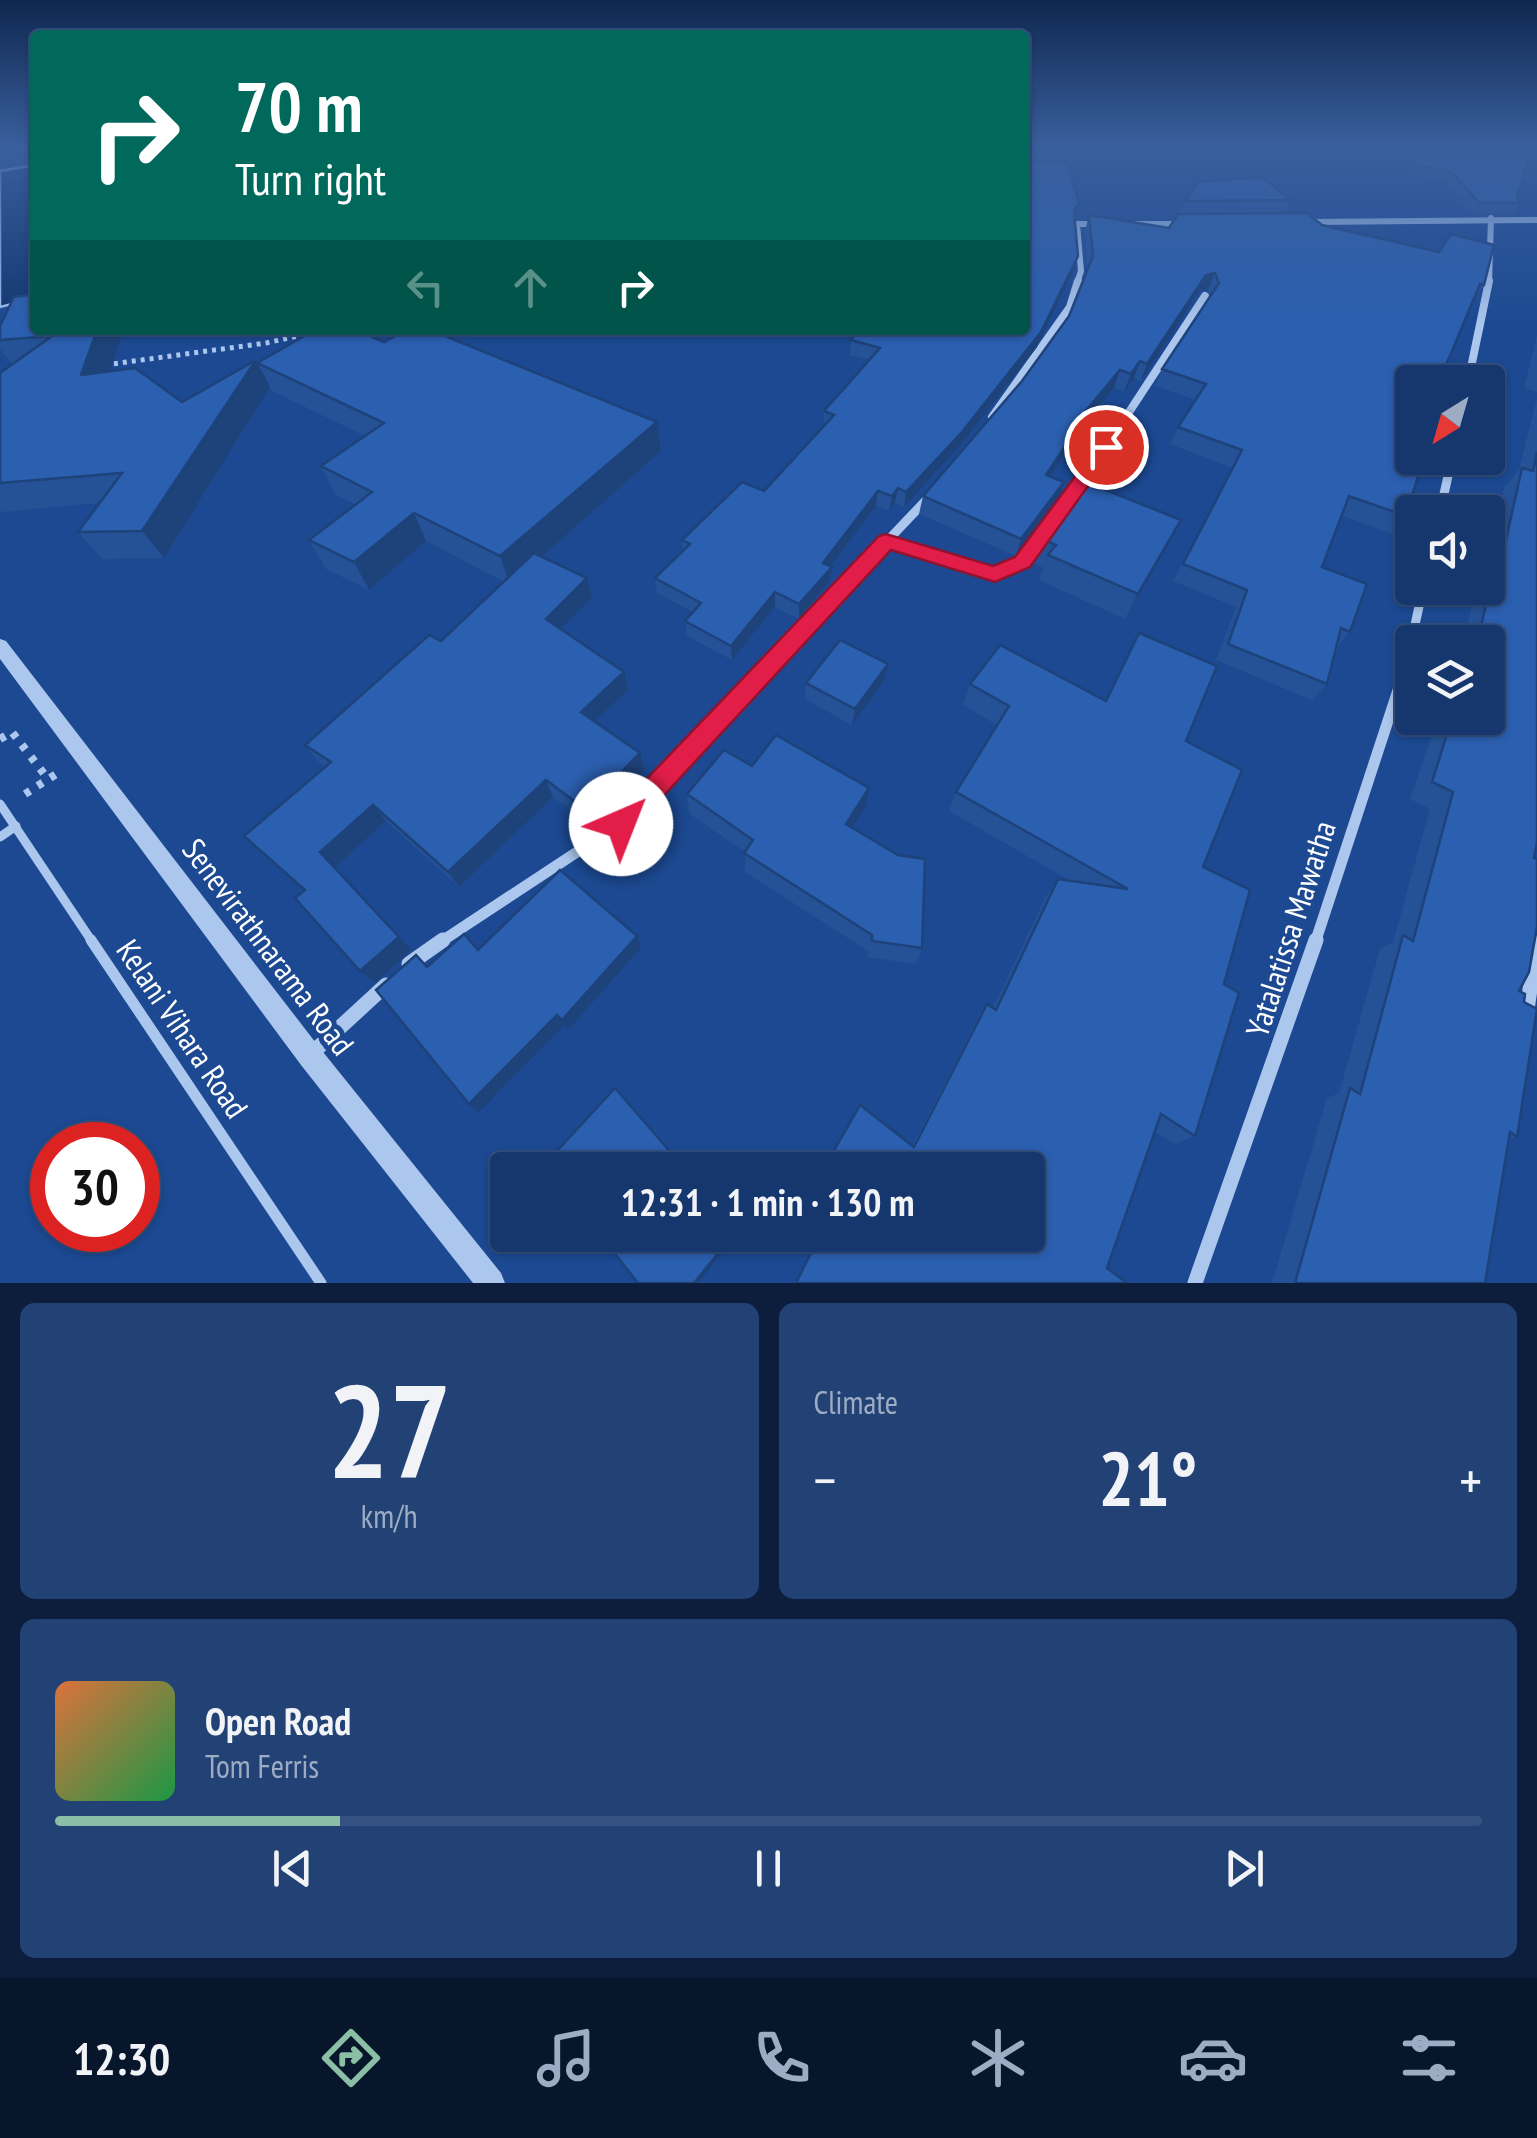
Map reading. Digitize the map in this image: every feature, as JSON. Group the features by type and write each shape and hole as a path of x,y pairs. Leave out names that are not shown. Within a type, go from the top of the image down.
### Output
{"street":[{"path":"1472,365 1488,287 1490,218"},
{"path":"1301,222 1537,220"},
{"path":"981,432 1070,307 1081,271 1078,224 1188,224"},
{"path":"886,541 995,574 1022,562 1128,418 1205,296"},
{"path":"310,1056 411,962 621,824 934,490"},
{"name":"Yatalatissa Mawatha","path":"1195,1283 1282,1044 1406,668 1419,605"},
{"name":"Senevirathnarama Road","path":"0,646 310,1056 491,1283"},
{"path":"1522,1040 1537,942"}],"lane":[{"name":"Kelani Vihara Road","path":"1,806 321,1283"},
{"path":"0,837 16,826"}],"path":[{"path":"90,366 303,335"},
{"path":"0,739 12,732 48,779"},
{"path":"1,806 82,758"}],"water":[{"path":"0,205 30,205 30,299 0,307"}],"building":[{"path":"1030,205 1078,205 1074,211 1078,256 1041,332 962,432 906,492 898,488 892,496 878,491 823,563 832,567 799,604 775,592 731,646 685,621 701,603 655,578 690,544 682,540 742,482 764,491 834,415 824,411 880,348 851,340 856,335 1030,335"},
{"path":"1307,213 1322,225 1439,252 1451,234 1494,245 1484,285 1480,284 1446,365 1395,365 1395,475 1418,476 1412,495 1395,495 1395,512 1349,496 1322,567 1367,584 1350,632 1341,628 1327,684 1228,644 1247,590 1183,564 1242,450 1178,427 1206,384 1162,369 1219,283 1215,273 1206,275 1147,364 1140,361 1131,374 1120,370 1069,431 1074,433 1046,475 1064,482 1021,539 923,496 1022,381 1069,316 1093,256 1089,215 1169,228 1178,214"},
{"path":"30,295 30,335 95,335 81,375 135,368 182,402 256,360 142,531 78,532 122,473 0,483 0,373 52,336 0,340 0,326 14,297"},
{"path":"306,335 368,335 384,342 397,335 442,335 657,422 500,556 414,513 354,562 309,540 372,492 321,466 384,423 257,363"},
{"path":"1537,452 1537,927 1529,972 1519,991 1525,994 1524,1002 1537,1009 1517,1137 1510,1132 1485,1283 1295,1283 1350,1088 1360,1094 1403,935 1413,941 1453,792 1432,782 1447,735 1505,735 1505,625 1481,625 1486,605 1505,605 1505,544 1522,468 1533,471"},
{"path":"1083,481 1181,520 1138,594 1048,555 1056,545 1040,538"},
{"path":"534,553 587,578 546,619 624,672 581,712 640,753 585,809 546,780 448,872 373,805 320,852 399,937 360,971 295,898 305,890 244,836 331,762 305,745 429,635 441,641"},
{"path":"1139,633 1217,666 1186,741 1242,770 1203,867 1250,890 1224,984 1239,993 1195,1136 1161,1114 1107,1268 1127,1283 796,1283 812,1252 1045,1252 1045,1152 833,1152 860,1105 914,1147 987,1004 996,1010 1058,879 1128,889 956,792 1009,706 970,684 1000,645 1106,701"},
{"path":"840,640 888,664 855,709 806,683"},
{"path":"776,735 869,788 846,824 898,855 925,859 922,948 872,941 872,935 744,853 753,840 687,794 724,750 752,766"},
{"path":"560,870 637,936 562,1020 557,1015 469,1104 376,990 416,955 427,967 464,934 478,950"},
{"path":"615,1088 670,1152 556,1152"},
{"path":"613,1252 719,1252 694,1283 638,1283"}],"route":[{"path":"621,824 886,541 948,563 995,574 1022,562 1106,447"}]}
